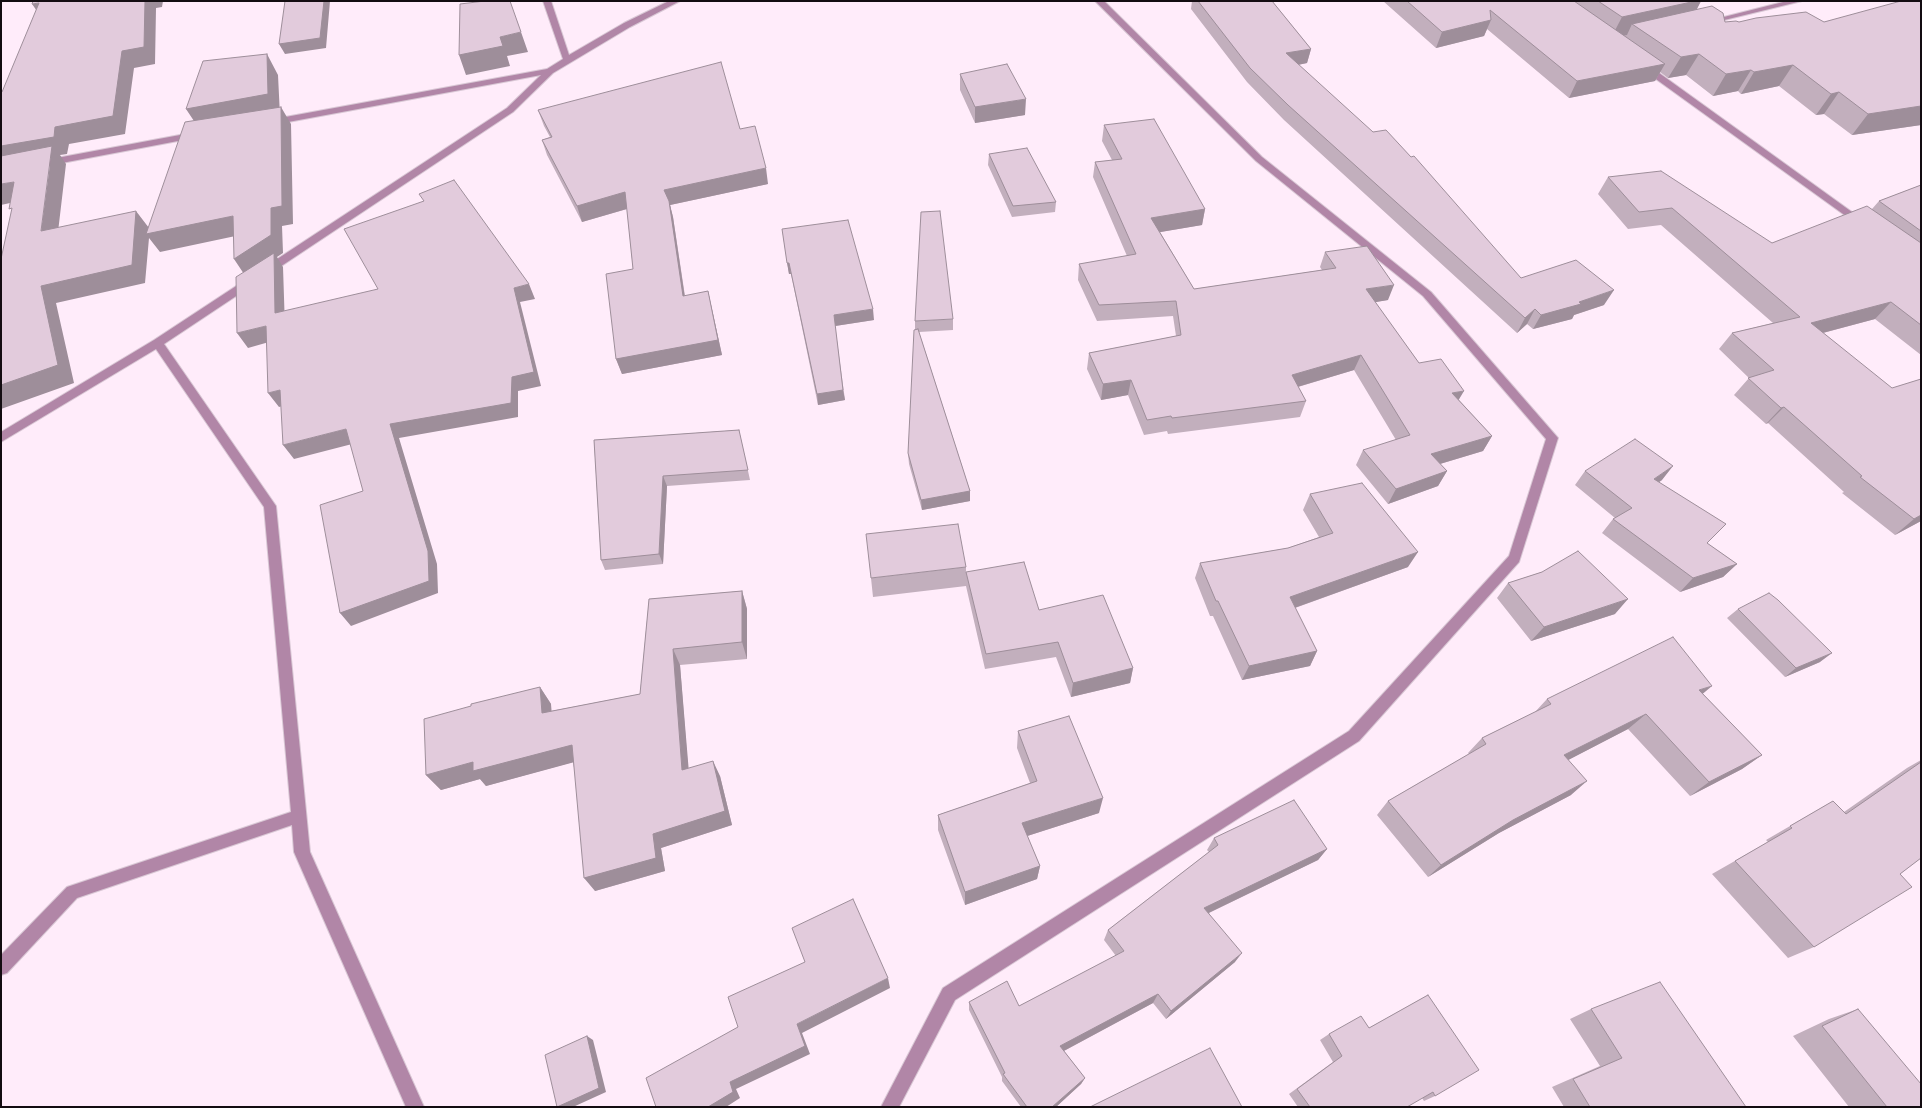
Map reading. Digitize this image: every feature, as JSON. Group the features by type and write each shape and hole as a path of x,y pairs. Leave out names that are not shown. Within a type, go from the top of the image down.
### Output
{"street":[{"path":"547,1 567,60"},
{"path":"1,438 158,343 510,110 550,71 627,25 676,1"},
{"path":"890,1107 949,994 1354,736 1515,558 1552,438 1427,294 1259,159 1100,1"},
{"path":"1695,24 1798,1"},
{"path":"1635,60 1865,226"},
{"path":"266,123 550,71"},
{"path":"40,164 207,133"},
{"path":"158,343 270,506 302,852 415,1107"},
{"path":"1,967 72,892 299,816"}],"building":[{"path":"33,1 145,1 144,47 122,51 113,116 55,127 54,137 1,146 1,93 39,3 32,4"},
{"path":"285,1 324,1 320,38 279,44"},
{"path":"510,1 521,32 500,37 503,46 459,55 460,4"},
{"path":"1198,1 1272,1 1311,49 1286,53 1373,132 1386,130 1411,157 1414,156 1521,278 1576,260 1614,290 1579,302 1581,304 1541,315 1535,309 1525,318 1288,105 1250,68"},
{"path":"1407,1 1574,1 1665,64 1577,81 1490,10 1491,20 1442,32"},
{"path":"1598,1 1696,1 1622,17"},
{"path":"1901,1 1921,1 1921,106 1868,114 1839,92 1831,94 1793,65 1754,72 1751,70 1726,74 1699,54 1681,57 1632,24 1712,6 1723,13 1725,22 1739,22 1806,12 1824,22"},
{"path":"267,54 268,94 186,109 203,61"},
{"path":"721,62 740,129 755,126 766,168 664,190 669,201 683,296 708,291 718,340 616,359 606,274 633,269 625,192 577,206 542,140 552,137 538,110"},
{"path":"1007,64 1026,99 975,107 960,74"},
{"path":"281,107 282,206 271,208 271,235 234,259 233,216 146,234 185,122"},
{"path":"1154,119 1205,209 1151,218 1194,289 1336,268 1325,252 1367,246 1394,285 1366,289 1419,363 1441,359 1464,391 1452,393 1492,436 1431,454 1447,471 1396,489 1363,450 1410,435 1361,355 1292,375 1306,401 1172,418 1171,416 1147,420 1131,380 1103,384 1089,353 1181,335 1176,301 1099,305 1079,264 1136,254 1095,162 1122,159 1104,125"},
{"path":"52,146 41,231 136,211 132,265 41,286 58,365 1,385 1,259 12,208 9,209 14,182 1,184 1,156"},
{"path":"1027,148 1056,202 1013,206 989,154"},
{"path":"1661,171 1772,243 1867,206 1921,243 1921,325 1891,302 1811,323 1892,388 1921,379 1921,515 1914,519 1860,477 1862,476 1748,378 1774,370 1732,333 1800,317 1672,208 1639,212 1608,177"},
{"path":"454,180 529,284 514,288 534,372 512,377 511,403 390,424 428,551 429,581 340,613 320,505 363,491 346,429 283,445 280,390 268,393 266,326 237,333 236,277 274,253 275,313 378,289 344,229 424,201 419,194"},
{"path":"1921,185 1921,231 1879,201"},
{"path":"940,211 953,319 915,321 921,212"},
{"path":"848,220 873,309 834,315 843,390 817,394 789,263 787,263 782,229"},
{"path":"918,329 970,491 921,500 908,453 914,330"},
{"path":"739,430 748,470 663,476 659,554 601,560 594,440"},
{"path":"1635,439 1673,466 1654,479 1726,524 1707,543 1737,564 1693,578 1613,519 1632,508 1585,471"},
{"path":"1362,483 1418,552 1290,597 1317,651 1249,666 1218,601 1216,601 1200,563 1288,548 1333,533 1310,494"},
{"path":"958,524 966,567 871,578 866,534"},
{"path":"1578,551 1628,599 1544,627 1508,583 1542,572"},
{"path":"1024,562 1039,610 1103,595 1133,668 1073,683 1058,642 986,654 966,572"},
{"path":"742,591 742,642 673,649 682,770 713,761 725,811 653,834 656,858 584,878 572,745 473,771 473,762 426,775 424,719 471,706 471,704 540,687 542,713 640,694 649,599"},
{"path":"1769,593 1832,653 1796,668 1738,609"},
{"path":"1673,637 1712,686 1699,690 1762,755 1709,782 1646,714 1564,755 1587,781 1513,820 1441,865 1388,801 1486,744 1482,738 1551,704 1547,699"},
{"path":"1069,716 1103,798 1022,823 1040,866 965,892 938,815 1037,781 1018,731"},
{"path":"1921,762 1921,858 1900,874 1912,887 1814,947 1735,861 1792,828 1790,826 1833,801 1846,814"},
{"path":"1294,800 1327,849 1204,908 1242,953 1171,1011 1158,994 1060,1046 1085,1078 1052,1107 1027,1107 1003,1074 1005,1073 969,1002 1007,981 1019,1006 1124,951 1108,930 1218,845 1214,838"},
{"path":"853,899 888,978 797,1024 805,1046 730,1082 733,1092 708,1107 656,1107 646,1078 738,1027 728,997 805,962 792,928"},
{"path":"1660,982 1746,1107 1590,1107 1573,1079 1622,1058 1591,1009"},
{"path":"1428,995 1479,1070 1435,1096 1433,1092 1407,1107 1310,1107 1297,1089 1342,1056 1329,1034 1361,1016 1369,1028"},
{"path":"1858,1009 1921,1084 1921,1107 1887,1107 1822,1026"},
{"path":"587,1036 599,1088 557,1107 545,1055"},
{"path":"1210,1048 1242,1107 1090,1107"}]}
